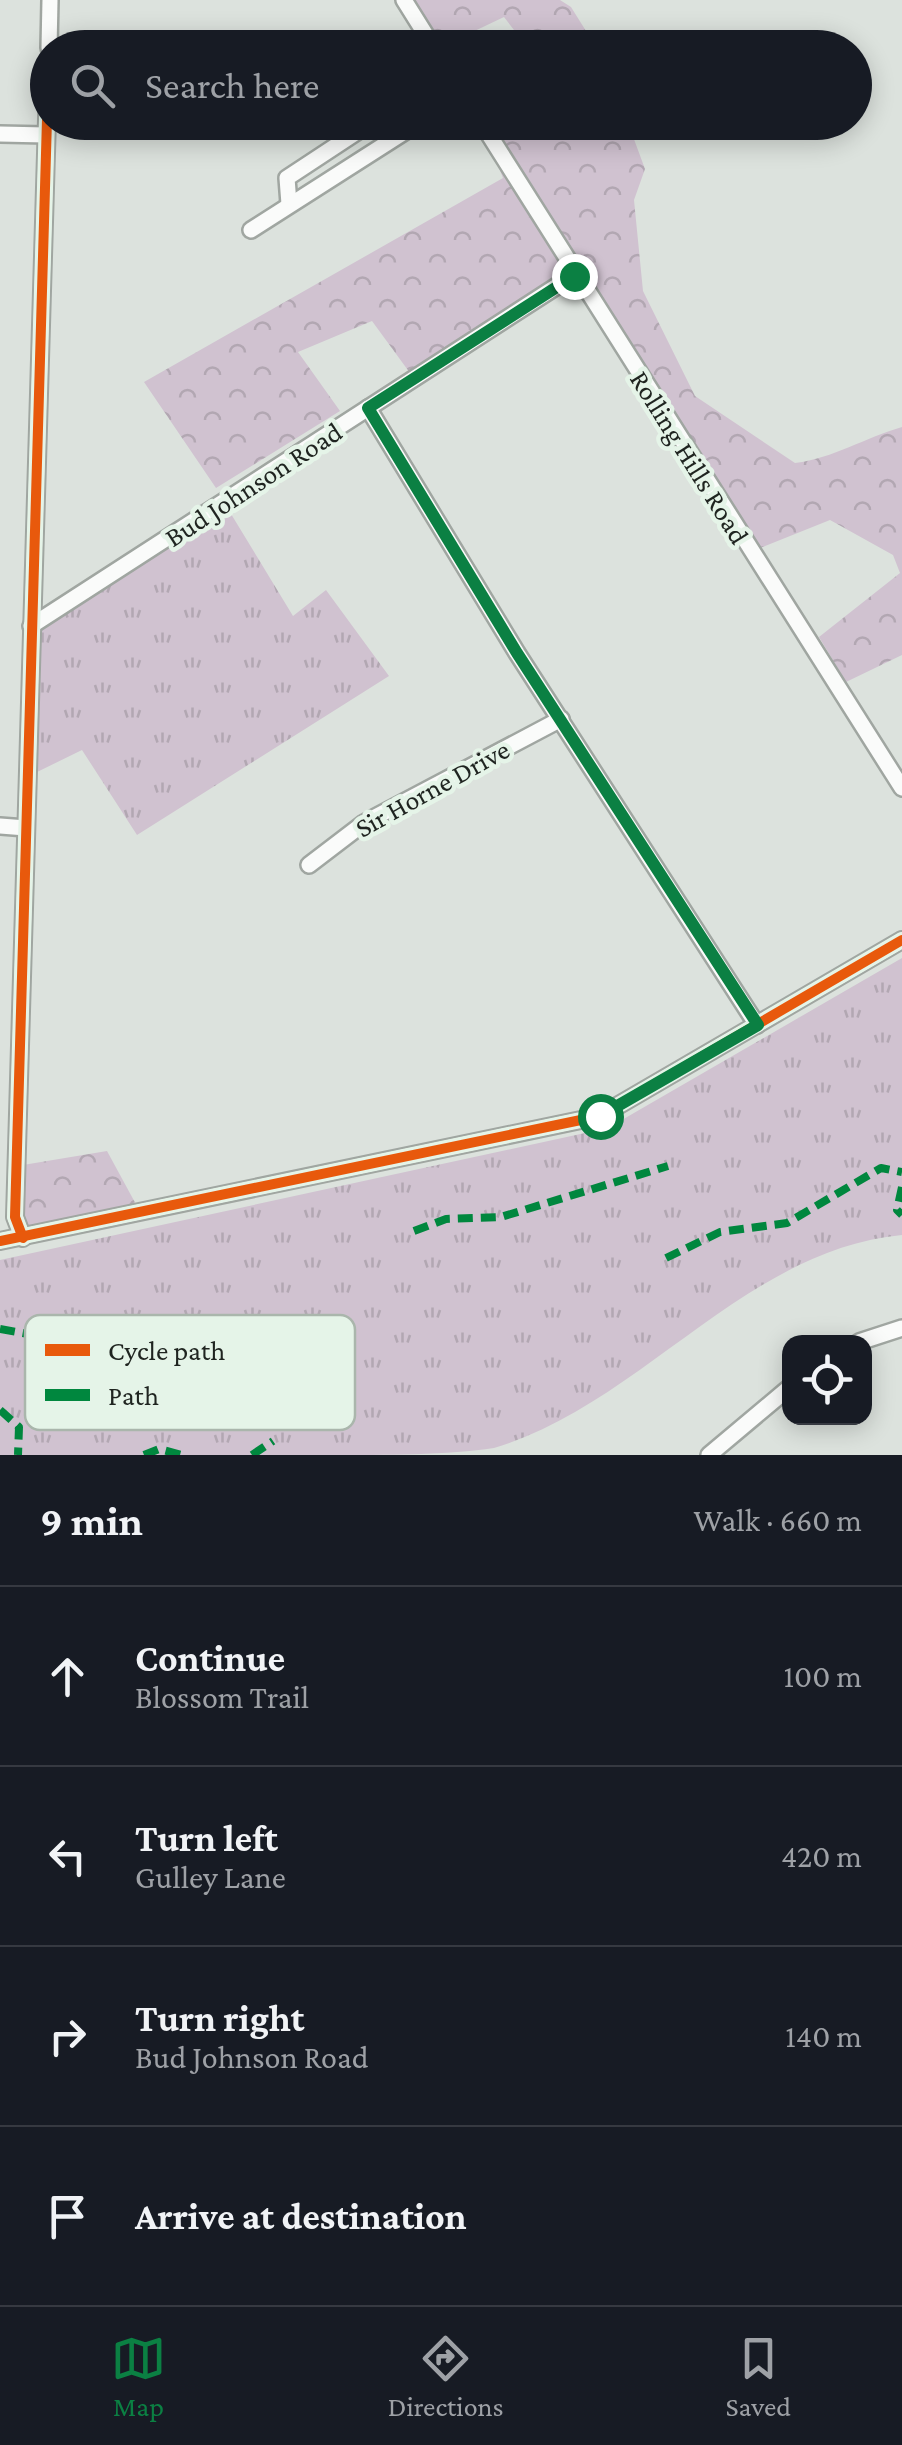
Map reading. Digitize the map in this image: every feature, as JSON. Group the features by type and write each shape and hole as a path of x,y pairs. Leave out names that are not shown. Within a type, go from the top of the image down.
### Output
{"street":[{"path":"49,30 50,0"},
{"path":"404,0 423,30"},
{"path":"0,134 30,135"},
{"path":"24,1238 16,1218 46,140"},
{"path":"289,204 287,178 345,140"},
{"path":"251,230 391,140"},
{"name":"Rolling Hills Road","path":"493,140 574,276 902,788"},
{"name":"Bud Johnson Road","path":"31,626 574,276"},
{"path":"368,408 561,719 758,1025"},
{"name":"Sir Horne Drive","path":"309,865 364,823 561,719"},
{"path":"0,826 26,828"},
{"path":"0,1242 600,1116 902,940"},
{"path":"872,1338 902,1328"},
{"path":"709,1455 782,1394"}],"green space":[{"path":"412,0 560,0 571,7 585,30 514,30 504,17 477,30 431,30"},
{"path":"500,140 634,140 645,169 634,200 643,291 695,396 795,463 823,457 902,427 902,655 846,682 819,637 900,573 893,555 830,520 755,550"},
{"path":"492,150 565,273 410,373 372,321 298,352 340,411 216,488 144,382 503,178"},
{"path":"228,509 293,616 326,590 389,676 137,835 82,750 33,774 36,630"},
{"path":"902,958 902,1235 845,1247 792,1268 742,1297 598,1398 548,1427 494,1448 394,1455 0,1455 0,1260 608,1128"},
{"path":"107,1151 138,1208 26,1231 21,1217 23,1165"}],"marked path":[{"path":"414,1231 446,1219 501,1217 668,1166"},
{"path":"666,1258 720,1232 787,1223 881,1168 902,1172"},
{"path":"902,1187 897,1210 902,1215"},
{"path":"0,1329 25,1333"},
{"path":"0,1410 19,1427 18,1455"},
{"path":"252,1455 273,1441"},
{"path":"144,1455 159,1449 182,1455"}],"cycle path":[{"path":"23,1238 15,1217 46,140"},
{"path":"0,1241 600,1116 902,940"}],"route":[{"path":"574,276 368,408 517,653 758,1025 640,1097 600,1116"}]}
